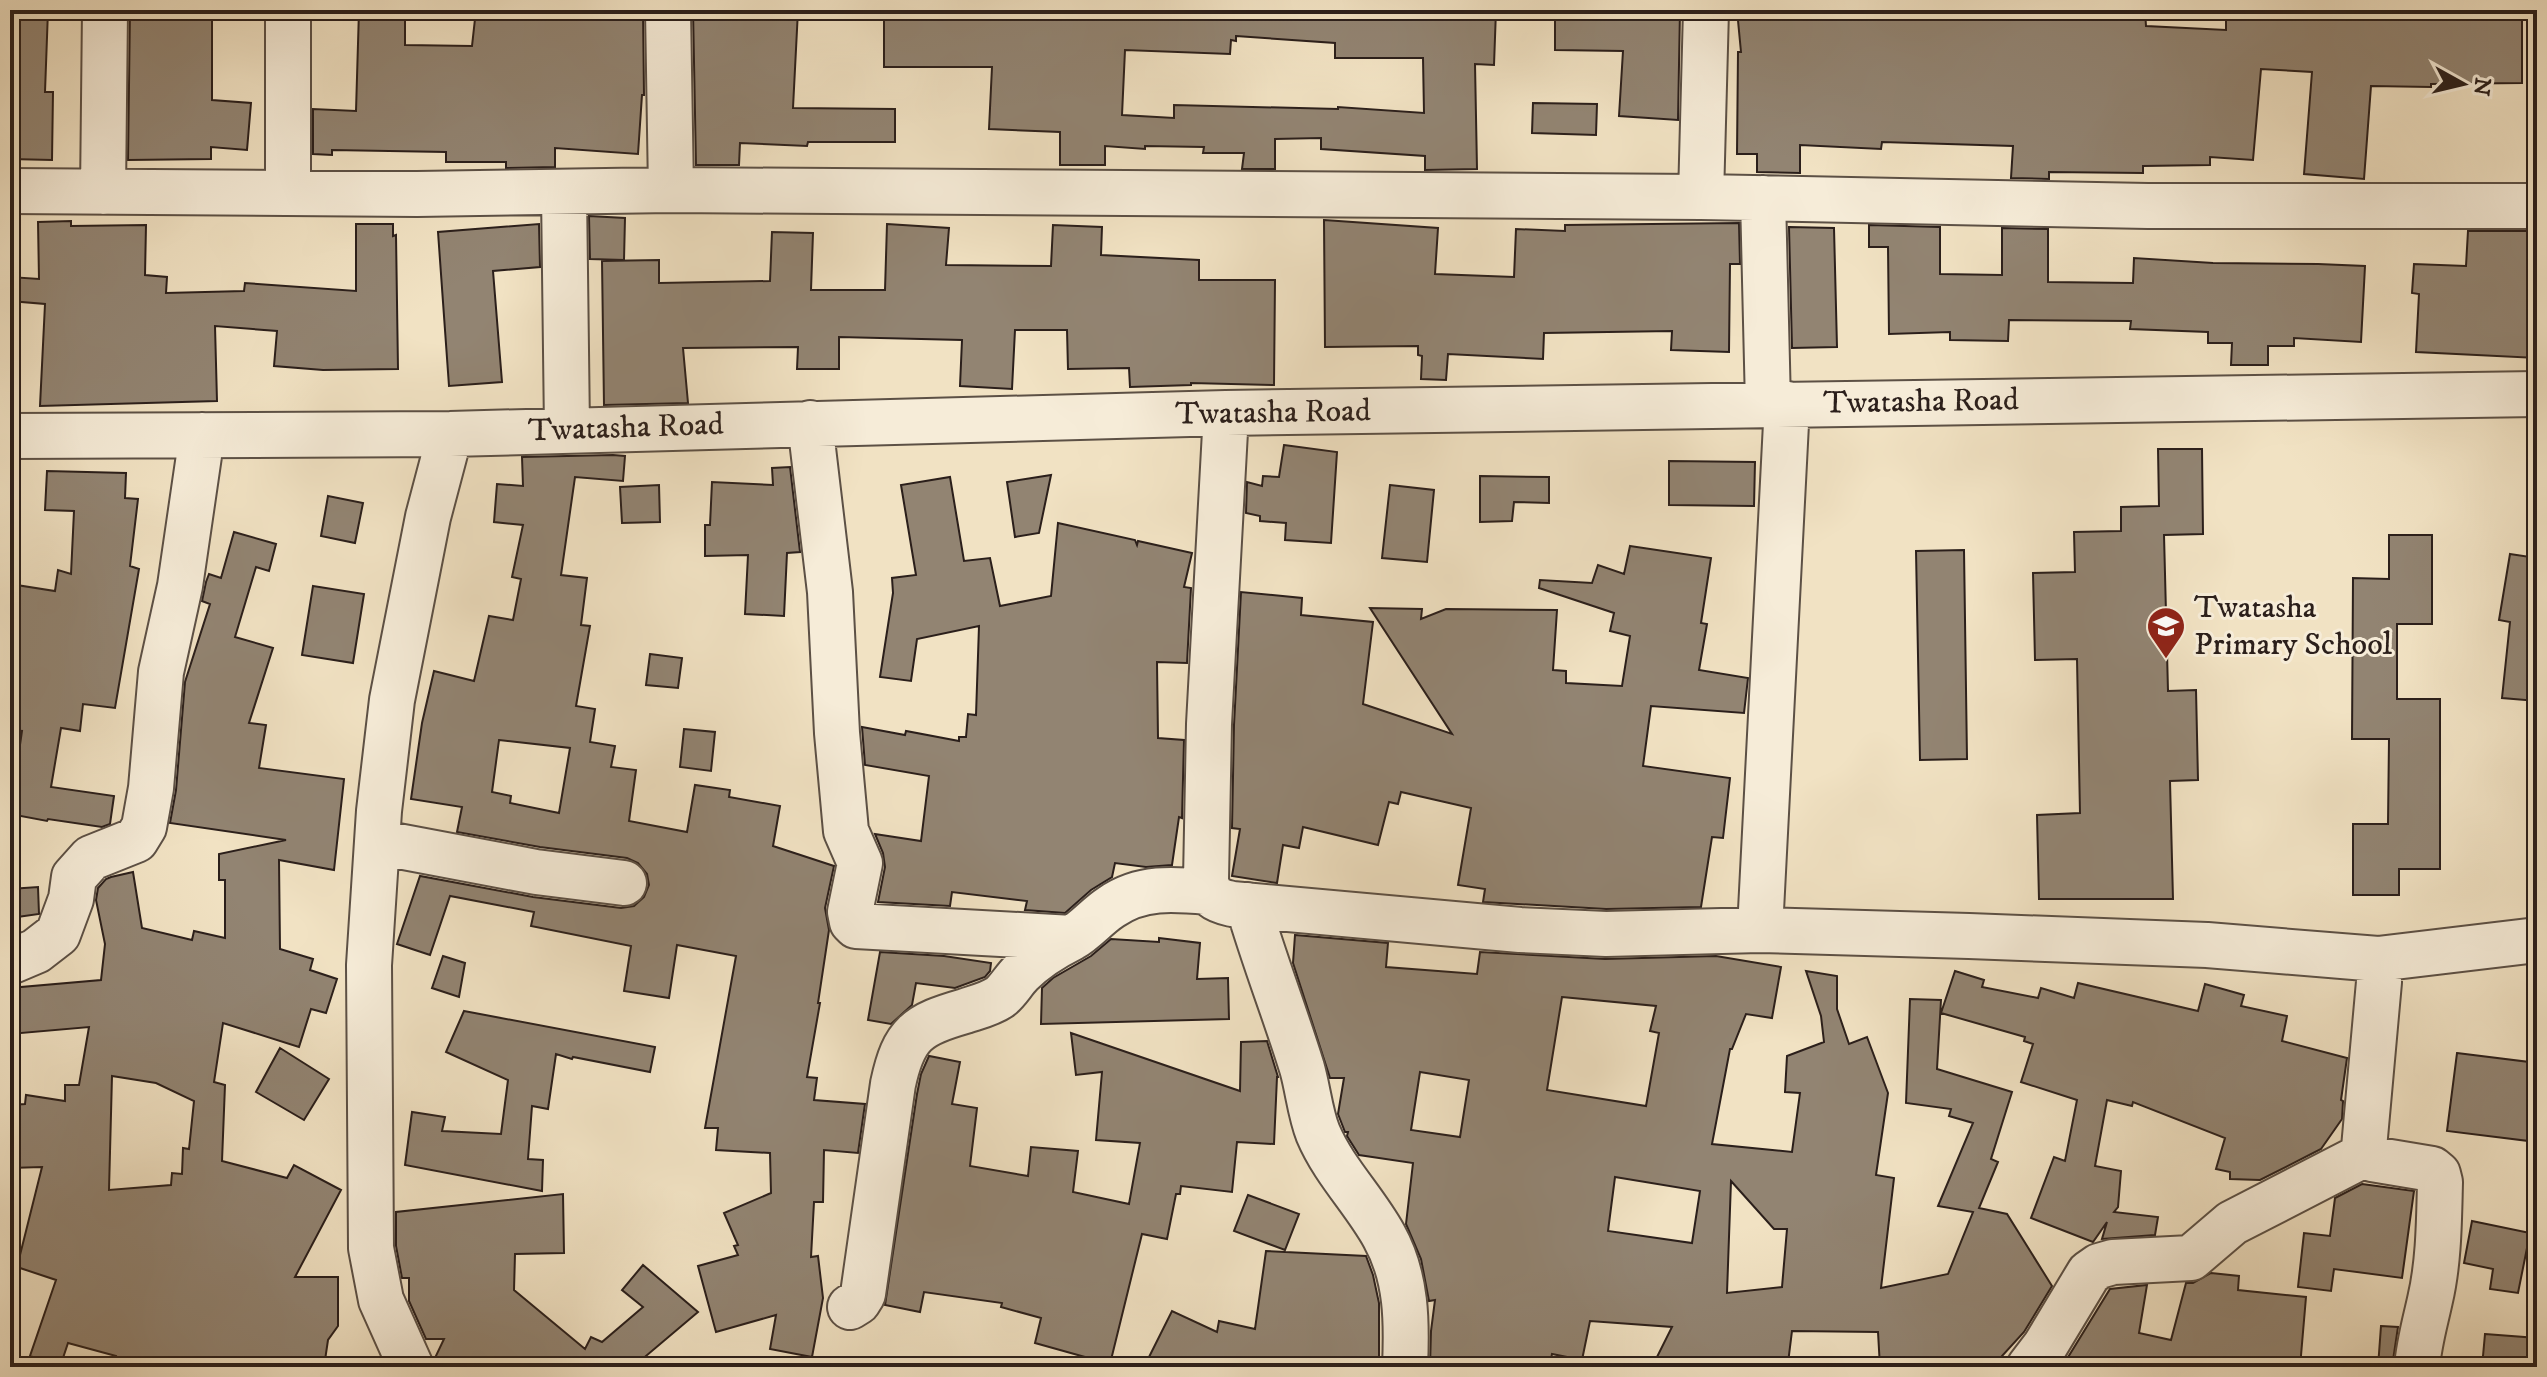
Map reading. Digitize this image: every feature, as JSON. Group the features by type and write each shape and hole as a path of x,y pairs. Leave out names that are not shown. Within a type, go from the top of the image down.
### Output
{"street":[{"path":"103,192 105,10"},
{"path":"288,10 288,193"},
{"path":"668,10 671,190"},
{"path":"1701,197 1706,10"},
{"path":"10,191 564,193 671,190 1701,197 2148,206 2537,206"},
{"path":"564,193 567,429"},
{"path":"1760,930 1778,404 1763,198"},
{"name":"Twatasha Road","path":"10,436 450,434 1226,413 2537,394"},
{"path":"1226,413 1209,724 1206,880 1228,899 1267,970 1328,1156 1394,1256 1407,1318 1405,1367"},
{"path":"810,423 830,592 837,733 846,831 860,863 850,912 852,922 856,926 1072,938"},
{"path":"411,1367 381,1300 371,1248 369,965 377,842 392,700 428,517 450,434"},
{"path":"10,962 36,951 58,934 71,899 74,877 91,858 136,840 144,827 151,788 161,672 180,586 202,435"},
{"path":"377,842 536,872 624,883"},
{"path":"850,1307 863,1294 893,1084 897,1062 906,1043 919,1027 983,1006 1003,996 1019,975 1045,951 1072,938 1114,904 1162,888 1228,899 1520,930 1606,934 1760,930 2207,945 2378,959 2537,940"},
{"path":"2378,959 2379,982 2364,1148 2372,1159 2432,1169 2438,1174 2440,1182 2431,1299 2419,1339 2417,1367"},
{"path":"2029,1367 2089,1273 2099,1266 2113,1262 2191,1258 2232,1223 2366,1154"}],"building":[{"path":"10,10 48,10 45,92 53,92 52,160 10,159"},
{"path":"130,10 212,10 212,100 251,103 247,150 211,147 211,159 128,160"},
{"path":"359,10 405,10 405,45 472,46 476,10 643,10 644,95 638,154 555,148 555,167 506,168 506,162 446,162 446,152 332,150 332,155 313,154 313,109 356,111"},
{"path":"693,10 798,10 793,108 895,109 895,142 808,142 807,146 740,143 739,165 696,165"},
{"path":"884,10 1496,10 1494,65 1475,64 1477,169 1425,170 1425,156 1321,149 1321,138 1275,139 1275,169 1242,169 1244,153 1203,153 1204,147 1145,146 1145,149 1105,146 1105,165 1060,165 1060,132 989,129 992,67 884,67","holes":["1236,36 1335,43 1335,58 1423,58 1424,113 1338,107 1174,105 1174,118 1122,115 1125,50 1230,54 1231,40 1236,41"]},
{"path":"1555,10 1680,10 1678,120 1619,116 1623,51 1555,50"},
{"path":"1737,10 2145,10 2146,26 2226,30 2226,10 2522,10 2522,83 2371,86 2364,179 2304,174 2312,72 2261,69 2253,160 2210,157 2210,165 2143,166 2143,173 2049,172 2049,179 2011,178 2013,146 1882,142 1881,149 1800,145 1800,173 1757,172 1757,154 1737,154 1738,52 1741,52"},
{"path":"1533,103 1597,104 1596,135 1532,133"},
{"path":"589,216 625,218 624,260 590,259"},
{"path":"1324,220 1438,228 1435,274 1514,277 1516,229 1565,231 1565,225 1739,223 1740,264 1730,264 1729,352 1671,350 1672,331 1544,333 1543,359 1448,354 1446,380 1421,379 1422,356 1418,355 1418,346 1325,347"},
{"path":"71,221 71,226 146,225 145,275 167,277 166,293 244,291 245,283 356,291 356,224 393,224 393,236 396,235 398,369 323,370 274,366 277,331 215,326 217,401 40,406 45,304 10,301 10,277 39,279 38,222"},
{"path":"539,224 540,267 493,271 502,382 449,386 438,232"},
{"path":"887,224 949,228 946,265 1051,266 1053,225 1102,227 1101,255 1199,260 1199,280 1275,280 1274,385 1191,383 1130,387 1129,368 1068,369 1067,330 1015,330 1012,389 960,386 962,340 839,337 839,369 797,369 798,347 683,348 688,403 604,405 602,261 659,260 659,283 770,281 772,232 813,233 811,290 885,290"},
{"path":"1869,225 1940,227 1940,274 2002,275 2002,228 2048,229 2048,282 2133,283 2134,258 2365,266 2361,342 2294,338 2294,346 2268,346 2268,365 2231,365 2232,343 2208,343 2208,332 2130,329 2131,321 2009,320 2008,341 1950,340 1950,332 1889,334 1888,247 1869,247"},
{"path":"1789,227 1834,228 1837,347 1792,348"},
{"path":"2468,231 2531,231 2537,302 2537,358 2416,352 2419,294 2412,293 2414,264 2466,266"},
{"path":"1284,445 1337,452 1331,543 1285,540 1286,523 1260,521 1260,516 1246,513 1247,482 1262,486 1263,476 1279,477"},
{"path":"2158,449 2202,449 2203,534 2164,535 2168,691 2196,690 2198,780 2170,781 2173,899 2039,899 2037,815 2080,813 2077,659 2035,660 2033,573 2075,572 2074,532 2121,531 2121,507 2159,506"},
{"path":"625,456 623,481 575,477 561,575 587,578 581,625 590,626 576,706 595,709 590,742 615,746 611,767 636,770 629,821 687,832 695,785 730,790 729,797 780,806 773,846 834,866 825,908 829,930 807,1077 817,1078 814,1100 865,1104 858,1153 824,1150 823,1202 814,1202 811,1257 818,1256 823,1298 812,1357 770,1349 776,1315 716,1332 698,1266 738,1255 734,1246 738,1245 724,1213 771,1193 770,1153 716,1150 718,1128 705,1128 736,956 677,945 669,998 624,991 631,946 531,926 534,912 450,896 430,955 397,944 420,876 533,897 621,908 634,906 644,897 649,885 647,874 638,863 627,858 457,832 462,807 411,799 422,723 434,671 474,681 489,616 513,620 521,579 512,577 523,525 494,522 497,484 523,486 522,457","holes":["499,740 570,748 559,813 510,803 511,796 492,792"]},
{"path":"1669,461 1755,462 1754,506 1669,505"},
{"path":"790,467 800,552 787,553 784,616 745,614 748,555 705,556 705,525 710,525 712,482 773,485 772,468"},
{"path":"47,471 126,473 125,498 138,499 130,566 139,569 115,708 83,704 80,731 61,728 51,787 114,796 110,824 102,827 10,814 22,731 10,730 10,584 55,591 58,570 71,574 74,511 45,510"},
{"path":"1051,475 1039,533 1015,537 1007,482"},
{"path":"1480,476 1549,477 1549,503 1514,502 1512,521 1480,522"},
{"path":"950,477 964,561 990,558 1000,606 1051,596 1058,523 1135,540 1137,545 1138,541 1192,553 1184,587 1191,588 1187,663 1157,662 1158,738 1184,740 1182,818 1179,817 1172,865 1146,867 1115,863 1112,877 1091,890 1065,913 1025,910 1027,901 952,892 950,906 878,902 885,867 875,834 921,841 929,776 865,765 862,727 959,741 959,737 966,737 968,714 976,715 979,626 917,639 911,681 880,677 893,593 892,578 916,575 901,485"},
{"path":"659,485 660,522 622,523 620,487"},
{"path":"1390,485 1434,490 1427,562 1382,558"},
{"path":"328,496 363,503 355,543 321,536"},
{"path":"234,532 276,544 269,571 256,567 235,637 273,648 249,723 266,725 259,768 344,779 334,870 279,860 280,949 313,959 310,970 337,979 326,1013 311,1009 299,1047 223,1023 214,1082 225,1085 222,1161 287,1178 294,1165 341,1190 295,1277 338,1277 338,1326 328,1340 324,1367 147,1367 115,1361 116,1356 68,1343 60,1367 30,1356 56,1280 17,1267 42,1167 10,1168 10,1105 25,1104 26,1095 65,1101 65,1085 79,1085 89,1027 10,1034 10,988 101,980 105,944 96,900 98,888 111,877 133,872 142,928 192,940 194,931 225,938 225,880 219,880 219,854 286,840 170,823 176,790 185,682 210,604 202,601 206,582 209,574 221,578","holes":["112,1076 156,1083 194,1101 189,1149 183,1148 182,1174 172,1173 171,1185 109,1190"]},
{"path":"2389,535 2432,535 2432,624 2397,624 2397,699 2440,699 2440,869 2399,869 2399,895 2353,895 2353,824 2388,824 2389,739 2352,739 2353,578 2389,579"},
{"path":"1630,546 1711,558 1701,623 1707,624 1699,670 1748,678 1744,713 1651,706 1643,766 1730,778 1723,838 1712,837 1701,907 1606,909 1483,902 1485,889 1458,885 1471,808 1401,792 1398,804 1389,802 1378,845 1303,827 1299,848 1283,845 1277,883 1232,876 1240,829 1232,828 1241,592 1302,598 1301,615 1373,622 1363,704 1452,734 1370,608 1422,609 1421,619 1446,609 1557,610 1553,670 1566,671 1566,683 1622,686 1630,636 1610,631 1614,613 1539,588 1540,580 1592,583 1598,565 1624,574"},
{"path":"1964,550 1967,759 1920,760 1916,551"},
{"path":"2510,554 2537,558 2537,701 2502,698 2510,622 2499,620"},
{"path":"313,586 364,594 353,663 302,655"},
{"path":"650,654 682,658 678,688 646,685"},
{"path":"684,729 715,732 711,771 680,767"},
{"path":"38,887 39,914 10,918 10,889"},
{"path":"1295,935 1388,943 1386,967 1477,974 1480,952 1605,959 1716,956 1781,967 1772,1018 1746,1014 1730,1049 1712,1144 1792,1152 1800,1093 1785,1092 1787,1056 1824,1042 1821,1016 1806,971 1837,976 1837,1009 1849,1044 1867,1037 1888,1093 1876,1175 1894,1178 1881,1288 1948,1274 1973,1212 1938,1206 1973,1123 1949,1116 1951,1109 1906,1103 1910,999 1941,1000 1937,1069 2012,1092 1991,1159 1998,1162 1979,1208 2007,1214 2052,1286 2024,1332 1992,1367 1880,1367 1878,1332 1792,1331 1788,1363 1761,1359 1760,1367 1652,1367 1672,1327 1590,1321 1582,1360 1552,1354 1550,1364 1512,1358 1510,1367 1430,1367 1435,1300 1429,1301 1421,1259 1406,1224 1413,1163 1359,1155 1347,1136 1348,1132 1345,1132 1338,1114 1344,1078 1330,1078 1293,963","holes":["1562,997 1656,1006 1650,1031 1659,1033 1646,1106 1547,1090","1420,1072 1469,1080 1460,1137 1411,1130","1615,1177 1700,1191 1692,1243 1608,1231","1731,1181 1774,1229 1787,1229 1782,1287 1727,1293"]},
{"path":"1159,938 1200,943 1197,979 1228,978 1229,1019 1041,1024 1042,988 1053,978 1091,956 1111,939 1159,942"},
{"path":"880,952 991,963 990,971 985,977 955,988 916,983 912,1005 891,1024 868,1020"},
{"path":"443,956 465,963 459,997 432,988"},
{"path":"1955,971 1984,980 1982,987 2038,998 2041,988 2074,998 2078,983 2198,1011 2205,984 2244,995 2241,1006 2287,1016 2282,1041 2347,1058 2341,1100 2342,1119 2321,1149 2260,1180 2230,1179 2230,1172 2216,1169 2225,1138 2133,1102 2132,1106 2107,1100 2095,1166 2121,1171 2118,1207 2114,1212 2158,1217 2155,1235 2102,1239 2107,1222 2093,1242 2031,1218 2054,1157 2065,1161 2077,1100 2021,1082 2033,1044 2024,1041 2025,1037 1941,1013"},
{"path":"464,1011 655,1047 650,1072 556,1054 548,1109 532,1106 528,1159 543,1160 542,1191 405,1165 412,1112 445,1117 442,1131 501,1134 508,1080 446,1052"},
{"path":"1071,1033 1240,1091 1241,1042 1267,1041 1278,1077 1274,1144 1237,1142 1232,1192 1181,1186 1180,1194 1176,1194 1167,1239 1142,1234 1110,1364 1035,1343 1041,1318 1001,1307 1002,1303 924,1292 920,1312 885,1305 917,1094 929,1056 960,1062 952,1104 977,1108 970,1166 1028,1176 1031,1147 1078,1151 1073,1192 1129,1204 1140,1143 1096,1140 1102,1072 1076,1075"},
{"path":"280,1048 329,1079 304,1120 256,1092"},
{"path":"2457,1053 2537,1063 2537,1142 2447,1131"},
{"path":"2362,1184 2414,1191 2402,1278 2334,1269 2331,1291 2298,1287 2304,1233 2330,1236 2335,1198"},
{"path":"563,1194 564,1253 515,1254 514,1290 585,1349 591,1337 602,1342 643,1307 622,1290 643,1265 698,1312 640,1361 651,1367 436,1367 434,1360 444,1339 426,1339 409,1301 409,1278 402,1278 396,1246 396,1212"},
{"path":"1248,1195 1299,1214 1285,1250 1234,1231"},
{"path":"2472,1221 2530,1233 2518,1293 2490,1289 2493,1269 2464,1263"},
{"path":"1266,1251 1366,1256 1379,1303 1379,1363 1314,1360 1312,1367 1144,1367 1172,1311 1217,1332 1219,1321 1255,1329"},
{"path":"2211,1273 2239,1276 2238,1290 2306,1297 2300,1367 2269,1363 2269,1367 2062,1367 2110,1289 2147,1285 2139,1333 2171,1340 2186,1283 2193,1283"},
{"path":"2381,1326 2398,1327 2392,1367 2378,1367"},
{"path":"2485,1334 2537,1338 2537,1367 2482,1367"}],"place":[{"name":"Twatasha Primary School","path":"2166,660"}]}
